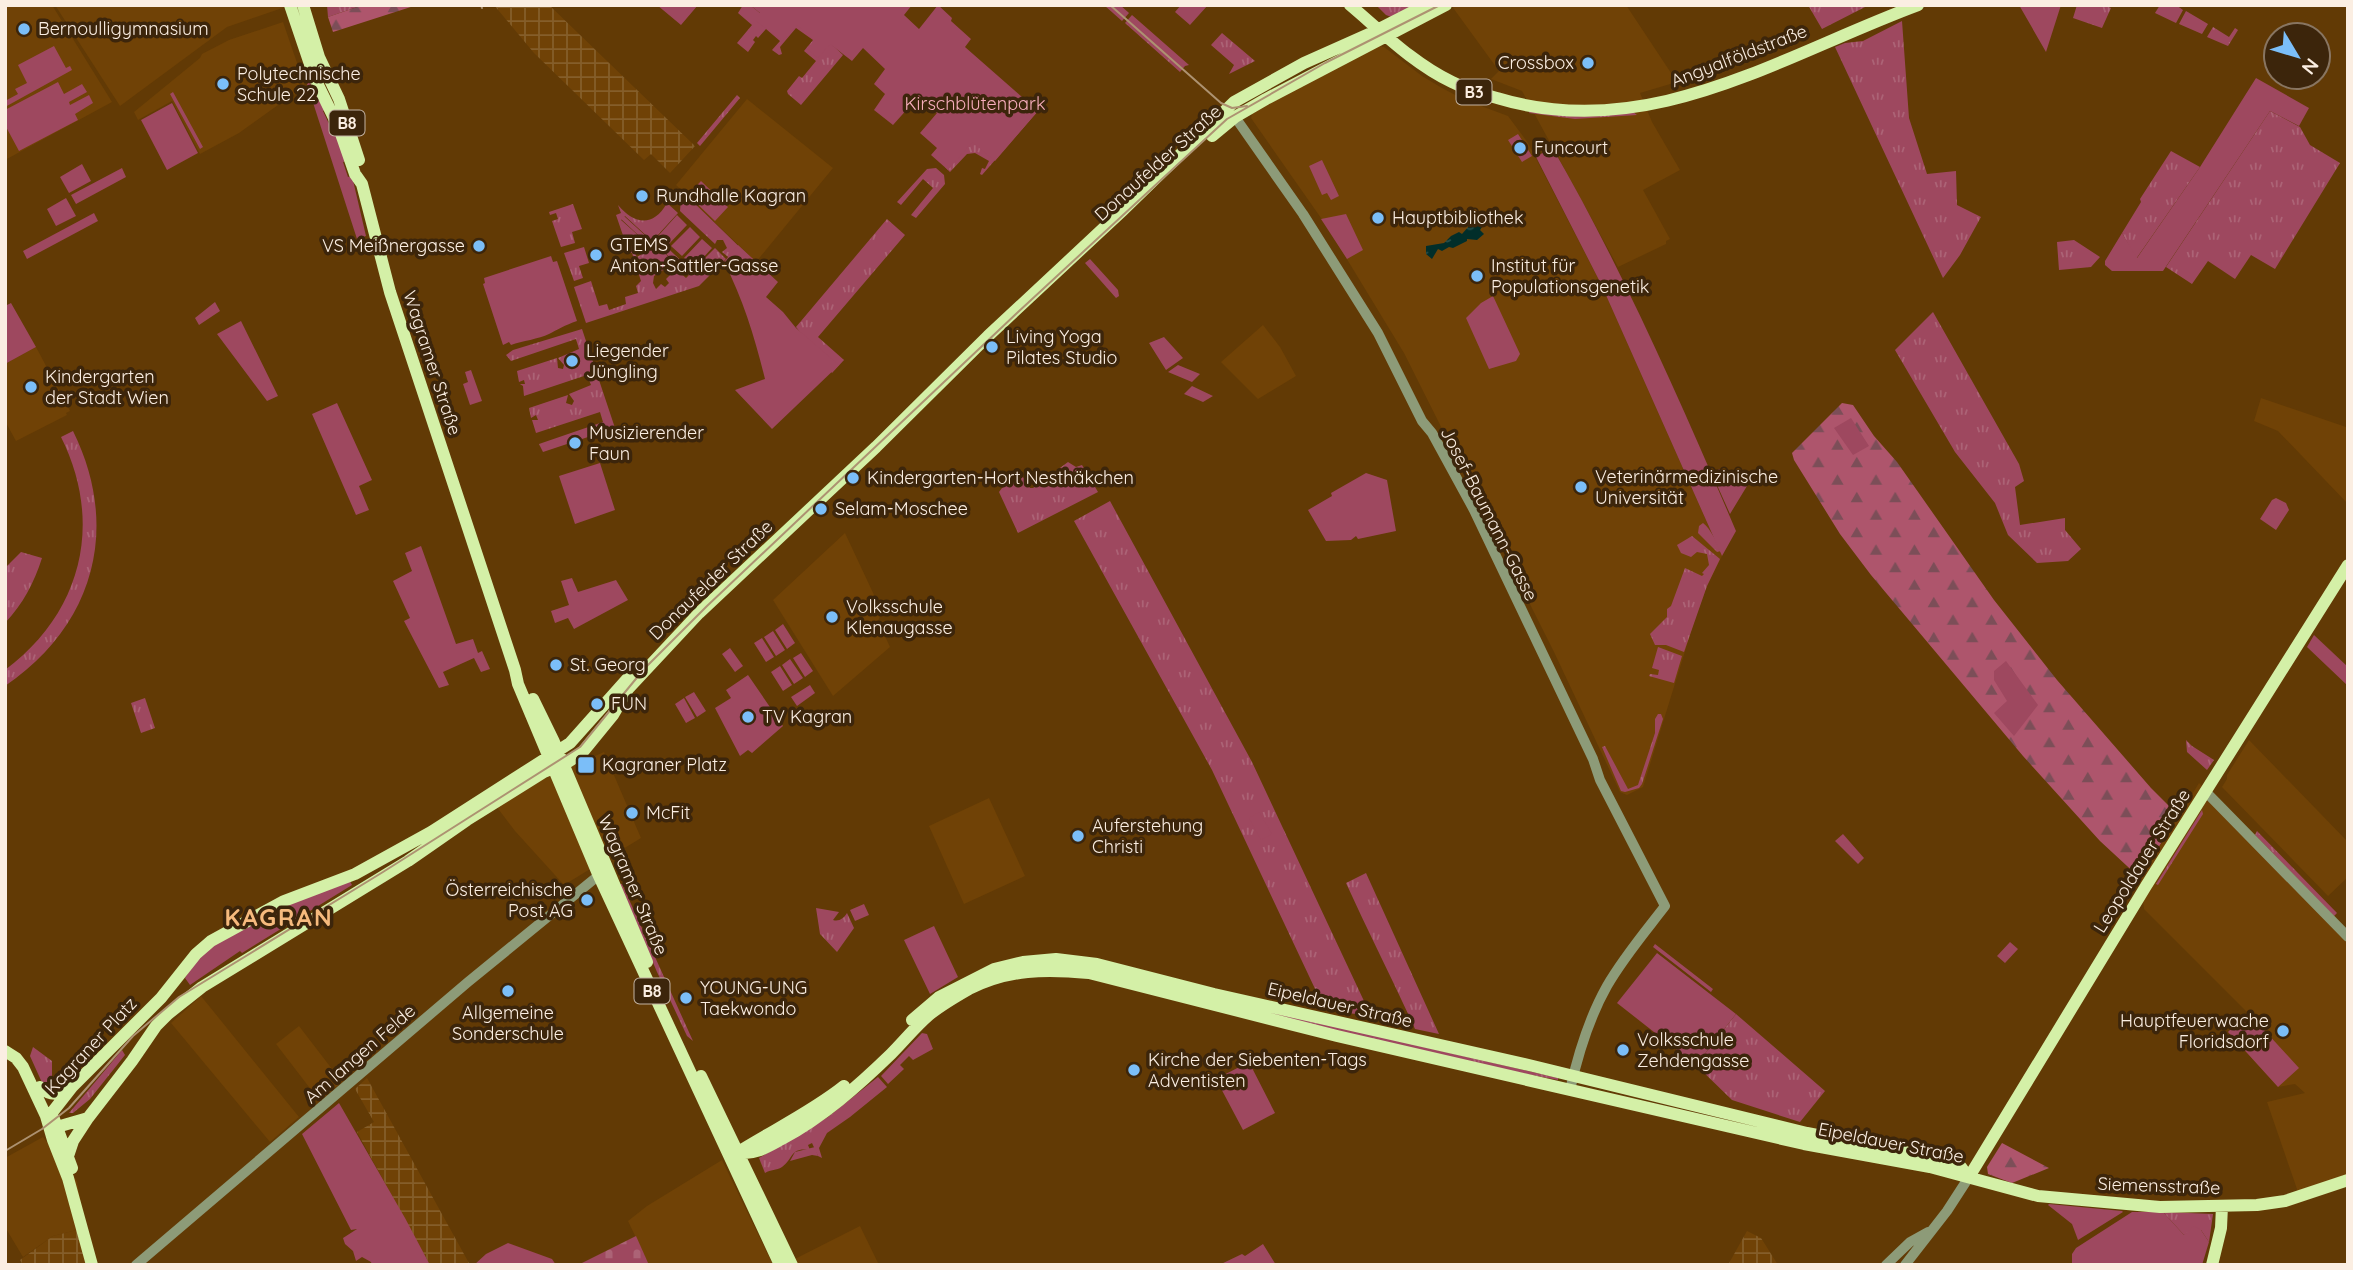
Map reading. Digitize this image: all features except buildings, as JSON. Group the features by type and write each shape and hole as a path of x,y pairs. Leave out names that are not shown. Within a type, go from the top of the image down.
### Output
{"main road":[{"name":"Wagramer Straße","path":"290,5 315,79 339,128 355,174 362,184"},
{"name":"Wagramer Straße","path":"303,5 319,57 339,99 363,173 362,184 390,292 515,670 523,681 603,872 739,1155 780,1265"},
{"name":"B3","path":"1350,5 1386,30"},
{"name":"B3","path":"1363,5 1386,30"},
{"name":"Donaufelder Straße","path":"958,367 1016,318 1224,125 1426,5"},
{"name":"Donaufelder Straße","path":"556,760 647,656 698,606 871,444 901,421 1234,102 1304,63 1446,5"},
{"name":"Angyalföldstraße","path":"1386,30 1454,76 1509,98 1546,105 1615,105 1681,92 1712,82 1908,5"},
{"name":"Angyalföldstraße","path":"1386,30 1426,67 1471,91 1547,110 1616,111 1684,98 1714,88 1918,5"},
{"name":"Leopoldauer Straße","path":"1969,1177 2205,791 2348,565"},
{"name":"Kagraner Platz","path":"51,1121 72,1087 161,998 196,954 211,941 284,901 378,863 556,760"},
{"name":"Kagraner Platz","path":"51,1121 88,1118 156,1026 191,995 408,861 556,760"},
{"name":"Eipeldauer Straße","path":"739,1155 790,1135 836,1104 928,1016 949,1001 971,988 999,977 1051,969 1099,976 1240,1012 1940,1159 1961,1167 1969,1177"},
{"path":"5,1043 24,1056 40,1087 81,1219 92,1265"},
{"path":"5,1051 23,1066 68,1156 83,1211 81,1219"},
{"path":"40,1087 47,1093 60,1094 72,1087"},
{"path":"68,1156 73,1141 88,1118"},
{"path":"739,1155 754,1172 752,1180 792,1265"},
{"name":"Siemensstraße","path":"1969,1177 2016,1191 2076,1200 2161,1207 2274,1203 2348,1180"},
{"path":"2212,1265 2221,1228 2222,1206"}],"street":[{"name":"Josef-Baumann-Gasse","path":"1235,117 1303,214 1378,333 1422,421 1432,433 1474,510 1594,759 1600,780 1665,906 1607,986 1580,1049 1571,1083"},
{"path":"2205,791 2348,937"},
{"name":"Am langen Felde","path":"136,1265 603,872"},
{"path":"1905,1265 1947,1211 1969,1177"},
{"path":"1886,1265 1910,1242 1931,1229"}],"shaded area":[{"path":"5,5 52,5 112,102 5,160"},
{"path":"55,5 291,5 227,27 120,106"},
{"path":"494,5 549,5 695,146 670,173 651,154 644,160 534,53"},
{"path":"1451,5 1626,5 1677,82 1640,93 1652,122 1680,170 1643,190 1670,239 1666,244 1618,267 1522,91 1491,79 1499,71"},
{"path":"283,22 306,89 304,92 292,95 239,133 200,154 172,101 138,120 134,112 202,54 229,40"},
{"name":"Veterinärmedizinische Universität","path":"1379,46 1442,88 1508,116 1528,143 1601,284 1722,556 1695,619 1643,787 1627,795 1620,792 1554,652 1404,353 1328,228 1251,118 1253,112"},
{"path":"747,99 833,168 756,262 676,185"},
{"path":"1263,325 1280,347 1296,376 1258,399 1221,362"},
{"name":"Kindergarten der Stadt Wien","path":"36,347 70,411 16,441 5,421 5,364"},
{"path":"2261,398 2346,427 2348,424 2348,504 2278,431 2254,421"},
{"path":"845,533 882,612 878,621 890,647 833,696 773,600"},
{"path":"2249,740 2348,842 2348,877 2328,896 2222,787"},
{"path":"604,752 641,838 564,885 515,831 493,802"},
{"path":"2199,783 2348,935 2348,1179 2298,1192 2267,1102 2305,1093 2295,1084 2278,1087 2228,1032 2247,1012 2144,909 2140,878"},
{"path":"989,798 1025,876 964,904 929,826"},
{"path":"201,996 299,1117 270,1142 171,1023"},
{"path":"299,1026 342,1082 319,1100 276,1044"},
{"path":"367,1078 470,1265 430,1265 357,1132 374,1122 355,1089"},
{"path":"43,1137 77,1181 85,1228 53,1236 23,1257 5,1227 5,1158"},
{"path":"722,1160 773,1265 649,1265 628,1221 647,1206"},
{"path":"860,1226 879,1265 783,1265"},
{"path":"85,1228 90,1265 23,1265 20,1260 53,1236"},
{"path":"1747,1231 1761,1238 1778,1265 1728,1265"}],"green space":[{"path":"327,5 363,5 328,17"},
{"path":"363,5 417,5 333,32 328,17"},
{"path":"657,5 698,5 681,25"},
{"path":"743,5 750,5 765,17 805,19 843,55 801,105 787,91 816,61 804,51 813,40 796,28 780,47 782,54 779,55 772,50 780,41 766,29 758,38 756,36 748,52 737,43 752,25 738,13"},
{"name":"Kirschblütenpark","path":"750,5 912,5 904,15 919,29 938,5 971,39 965,47 1038,111 995,161 972,142 948,170 931,155 937,148 920,133 937,113 918,97 893,125 874,110 885,94 874,84 885,69 863,48 852,61 830,44 818,58 807,49 814,40 797,25 783,41 756,21 760,13"},
{"path":"1104,5 1120,5 1129,13 1122,21"},
{"path":"1181,5 1208,5 1190,25 1175,12"},
{"path":"1376,5 1414,5 1394,18 1386,15"},
{"path":"1808,5 1869,5 1822,29"},
{"path":"2019,5 2061,5 2046,52"},
{"path":"2077,5 2104,5 2111,8 2102,28 2073,18"},
{"path":"2160,5 2176,5 2183,10 2176,23 2155,13"},
{"path":"2186,11 2208,24 2202,34 2179,24"},
{"path":"1132,15 1189,65 1180,72 1125,23"},
{"path":"1902,21 1909,118 1927,174 1956,171 1957,205 1981,217 1960,255 1943,278 1835,47 1863,41"},
{"path":"2213,27 2229,37 2235,28 2238,30 2228,46 2207,37"},
{"path":"1222,33 1255,61 1229,74 1234,65 1211,45"},
{"path":"54,46 66,68 70,66 72,70 5,107 5,101 18,94 15,89 27,83 18,65"},
{"path":"2256,78 2262,81 2262,91 2279,91 2309,108 2299,126 2270,111 2163,271 2112,271 2105,265 2122,233 2137,258 2200,167"},
{"path":"312,81 327,109 323,111 330,126 334,124 347,161 343,162 348,177 352,176 366,236 357,239 307,84"},
{"path":"58,82 64,94 82,84 87,92 69,102 70,105 89,95 93,103 75,114 78,120 19,151 5,125 5,110"},
{"path":"173,92 203,147 200,149 170,94"},
{"path":"737,95 740,98 700,146 697,143"},
{"path":"172,103 198,153 167,170 141,120"},
{"path":"1530,110 1633,112 1637,115 1575,119 1529,113"},
{"path":"1038,111 982,175 982,168 985,169 989,161 975,153 967,154 950,172 945,167 959,140 1019,114"},
{"path":"2270,111 2300,127 2310,145 2340,163 2275,269 2251,255 2235,279 2208,261 2192,284 2166,267"},
{"name":"Funcourt","path":"1518,134 1532,156 1522,162 1508,140"},
{"path":"1552,147 1627,288 1736,531 1722,556 1601,284 1536,157"},
{"path":"2171,151 2200,167 2136,259 2122,233"},
{"path":"1322,160 1339,196 1331,200 1327,193 1322,195 1309,166"},
{"path":"82,164 91,181 69,193 60,177"},
{"path":"122,168 126,177 76,204 71,195"},
{"path":"936,168 944,175 945,184 916,218 911,215 933,188 923,179 901,205 897,202 927,169"},
{"path":"701,181 728,207 715,221 688,195"},
{"path":"685,194 756,263 732,260 722,252 727,248 723,240 717,240 715,244 680,211 681,199"},
{"path":"66,198 76,216 56,226 47,209"},
{"path":"667,203 678,213 656,237 692,271 715,248 726,259 699,286 586,323 574,287 591,281 599,306 607,304 609,310 626,304 625,297 638,293 636,286 641,281 616,215 621,213 618,205 630,216 643,220 650,220 662,211","holes":["625,216 689,275 686,278 621,220","639,238 645,252 637,257 630,243","663,270 671,274 666,279 669,283 665,287 661,284 656,289 654,276"]},
{"path":"573,204 582,229 572,232 575,243 561,247 552,221 558,219 556,213 550,215 549,212"},
{"path":"94,213 98,221 27,259 23,251"},
{"path":"1346,214 1363,250 1347,259 1321,219"},
{"path":"677,215 687,225 668,245 658,236"},
{"path":"624,216 683,270 680,274 621,219"},
{"path":"887,219 905,235 818,337 844,360 832,373 796,327"},
{"path":"690,227 700,237 682,256 671,246"},
{"path":"702,239 712,248 694,268 684,258"},
{"path":"2074,240 2100,257 2091,267 2059,270 2057,242"},
{"path":"738,245 778,282 766,297 796,328 839,365 772,429 735,390 765,379 748,319 724,262"},
{"path":"584,247 589,263 579,266 583,278 574,281 564,253"},
{"path":"551,256 553,262 557,261 577,321 540,337 503,345 483,284 484,278"},
{"path":"1090,259 1118,290 1119,296 1116,298 1085,263"},
{"path":"1493,296 1520,354 1516,361 1489,369 1466,318 1481,303"},
{"path":"215,302 220,311 199,325 195,318"},
{"path":"11,303 36,347 5,364 5,306"},
{"path":"1933,312 2019,464 2024,481 2015,487 2020,525 2065,518 2065,530 2081,549 2068,561 2037,563 2008,535 1995,503 1955,452 1895,350"},
{"path":"241,321 278,396 267,401 217,334"},
{"path":"582,329 615,428 543,452 539,444 603,422 600,412 536,433 532,420 538,420 536,415 531,418 529,408 568,395 566,403 572,405 574,401 569,394 591,385 587,375 524,396 523,386 520,384 525,384 524,380 519,382 517,371 557,358 558,368 563,369 564,365 558,358 579,349 576,339 511,361 506,355 513,350"},
{"path":"1164,337 1183,358 1166,370 1149,343"},
{"path":"1178,365 1200,374 1192,382 1168,372"},
{"path":"471,370 482,401 470,405 463,384 468,382 465,372"},
{"path":"1192,386 1213,396 1203,402 1184,394"},
{"path":"337,403 372,480 359,486 369,510 356,515 312,414"},
{"path":"1842,403 1853,405 1874,436 1897,462 1994,600 2057,680 2178,815 2140,878 2100,841 2023,756 1871,575 1840,534 1792,453"},
{"path":"1851,418 1869,446 1853,455 1834,428"},
{"path":"73,431 88,467 95,503 96,538 90,572 78,605 60,634 35,662 5,686 5,670 31,647 52,622 68,594 78,564 82,533 81,502 74,469 61,437"},
{"path":"1068,462 1076,467 1082,465 1098,492 1018,533 999,492 1023,477 1030,488 1033,488"},
{"path":"600,463 615,510 575,524 559,476"},
{"path":"1719,469 1747,486 1730,514 1713,476"},
{"path":"1366,473 1387,480 1396,531 1358,539 1356,536 1351,540 1326,541 1308,510"},
{"path":"2276,498 2286,503 2289,510 2276,530 2260,519"},
{"path":"1110,501 1252,762 1371,1016 1325,1010 1212,770 1074,521"},
{"path":"1703,523 1722,547 1721,551 1717,552 1698,533 1699,526"},
{"path":"1692,536 1720,559 1707,586 1684,652 1666,645 1655,645 1650,634 1667,617 1667,609 1671,606 1685,568 1702,576 1709,565 1707,554 1697,552 1691,557 1681,553 1677,545"},
{"path":"421,546 456,644 473,639 478,653 482,651 490,669 481,672 474,658 443,672 449,685 439,688 404,621 410,618 393,581 412,571 405,553"},
{"path":"21,552 42,558 27,593 5,623 5,568"},
{"path":"572,578 578,592 616,580 628,600 574,629 568,618 555,623 551,611 569,605 561,581"},
{"path":"783,624 795,643 787,649 775,630"},
{"path":"773,631 785,650 776,656 764,637"},
{"path":"2314,635 2348,667 2348,686 2307,647"},
{"path":"762,638 774,657 766,662 754,643"},
{"path":"1658,647 1682,656 1674,683 1649,676 1658,675 1659,670 1652,668"},
{"path":"730,648 743,666 735,672 722,654"},
{"path":"801,653 813,671 805,677 793,658"},
{"path":"790,659 803,678 794,684 782,665"},
{"path":"2006,661 2038,705 2014,736 1994,713 2007,701 1994,680 1994,671"},
{"path":"780,666 792,685 783,691 771,672"},
{"name":"TV Kagran","path":"748,675 783,726 752,753 748,750 740,756 715,708 731,698 726,690"},
{"path":"810,685 815,693 797,706 791,697"},
{"path":"694,692 706,711 697,717 685,697"},
{"path":"145,698 155,728 141,733 131,703"},
{"path":"684,698 695,718 686,723 675,704"},
{"path":"1661,714 1663,719 1642,784 1639,788 1621,791 1602,747 1605,746 1628,789 1638,785 1655,733 1655,719"},
{"path":"2186,740 2214,760 2207,770 2187,752"},
{"path":"2202,810 2203,814 2158,885 2156,884"},
{"path":"1259,812 1272,834 1261,840 1249,818"},
{"path":"2257,831 2337,913 2334,916 2255,835"},
{"path":"1843,834 1864,858 1858,864 1835,841"},
{"path":"1366,873 1439,1034 1415,1029 1346,883"},
{"path":"349,879 352,885 242,953 240,951 190,985 185,978 202,951 278,906"},
{"path":"620,884 693,1041 687,1036 657,972"},
{"path":"864,904 869,915 855,921 850,910"},
{"path":"816,908 839,912 833,920 841,919 847,913 854,928 837,952 820,934"},
{"path":"934,926 958,977 930,994 904,940"},
{"path":"2010,942 2018,949 2005,963 1997,956"},
{"path":"1655,944 1713,989 1711,992 1653,947"},
{"path":"1657,953 1736,1014 1696,1065 1617,1003"},
{"path":"1213,998 1558,1078 1558,1080 1341,1032"},
{"path":"1736,1014 1825,1091 1800,1122 1732,1100 1696,1065"},
{"path":"2245,1015 2252,1022 2255,1020 2299,1068 2278,1087 2228,1032"},
{"path":"922,1033 927,1034 933,1049 913,1060 909,1056 900,1065 904,1069 888,1084 881,1076"},
{"path":"33,1047 52,1061 52,1092 44,1087 30,1056"},
{"path":"122,1050 125,1055 90,1099 73,1113 69,1113"},
{"path":"1249,1062 1275,1113 1243,1130 1216,1079"},
{"path":"878,1077 887,1087 827,1133 819,1148 822,1158 818,1156 812,1143 808,1145 810,1150 799,1150 782,1167 765,1173 759,1158 828,1117"},
{"path":"339,1103 430,1265 372,1265 362,1257 356,1261 353,1251 345,1244 343,1238 357,1229 351,1230 302,1134"},
{"path":"2002,1143 2049,1168 2012,1183 1988,1174 1987,1167"},
{"path":"815,1147 818,1156 790,1161 795,1152"},
{"path":"2049,1204 2123,1212 2078,1240 2072,1224"},
{"path":"2132,1212 2163,1212 2184,1235 2194,1226 2201,1230 2209,1242 2202,1265 2072,1265 2072,1254 2076,1248"},
{"path":"2163,1212 2213,1214 2209,1242 2201,1230 2184,1235"},
{"path":"636,1236 649,1265 578,1265"},
{"path":"508,1243 552,1259 556,1265 474,1265 486,1254"},
{"path":"1263,1244 1276,1265 1219,1265 1242,1254 1245,1256"}],"water":[{"path":"1478,222 1484,234 1477,240 1467,239 1453,248 1442,251 1438,249 1432,259 1426,254 1426,246 1444,243 1451,236 1459,232 1462,234 1469,226"}],"tram line":[{"path":"1110,5 1221,103 1232,108 1247,106"},
{"path":"5,1151 42,1129 69,1108 133,1036 179,997 580,747 644,669 707,606 1227,119 1325,63 1440,5"}],"place":[{"name":"Bernoulligymnasium","path":"24,29"},
{"name":"Crossbox","path":"1588,63"},
{"name":"Polytechnische Schule 22","path":"223,84"},
{"name":"Funcourt","path":"1520,148"},
{"name":"Rundhalle Kagran","path":"642,196"},
{"name":"Hauptbibliothek","path":"1378,218"},
{"name":"VS Meißnergasse","path":"479,246"},
{"name":"GTEMS Anton-Sattler-Gasse","path":"596,255"},
{"name":"Institut für Populationsgenetik","path":"1477,276"},
{"name":"Living Yoga Pilates Studio","path":"992,347"},
{"name":"Liegender Jüngling","path":"572,361"},
{"name":"Kindergarten der Stadt Wien","path":"31,387"},
{"name":"Musizierender Faun","path":"575,443"},
{"name":"Kindergarten-Hort Nesthäkchen","path":"853,478"},
{"name":"Veterinärmedizinische Universität","path":"1581,487"},
{"name":"Selam-Moschee","path":"821,509"},
{"name":"Volksschule Klenaugasse","path":"832,617"},
{"name":"St. Georg","path":"556,665"},
{"name":"FUN","path":"597,704"},
{"name":"TV Kagran","path":"748,717"},
{"name":"Kagraner Platz","path":"586,765"},
{"name":"McFit","path":"632,813"},
{"name":"Auferstehung Christi","path":"1078,836"},
{"name":"Österreichische Post AG","path":"587,900"},
{"name":"Allgemeine Sonderschule","path":"508,991"},
{"name":"YOUNG-UNG Taekwondo","path":"686,998"},
{"name":"Hauptfeuerwache Floridsdorf","path":"2283,1031"},
{"name":"Volksschule Zehdengasse","path":"1623,1050"},
{"name":"Kirche der Siebenten-Tags Adventisten","path":"1134,1070"}],"district":[{"name":"KAGRAN","path":"279,918"}]}
